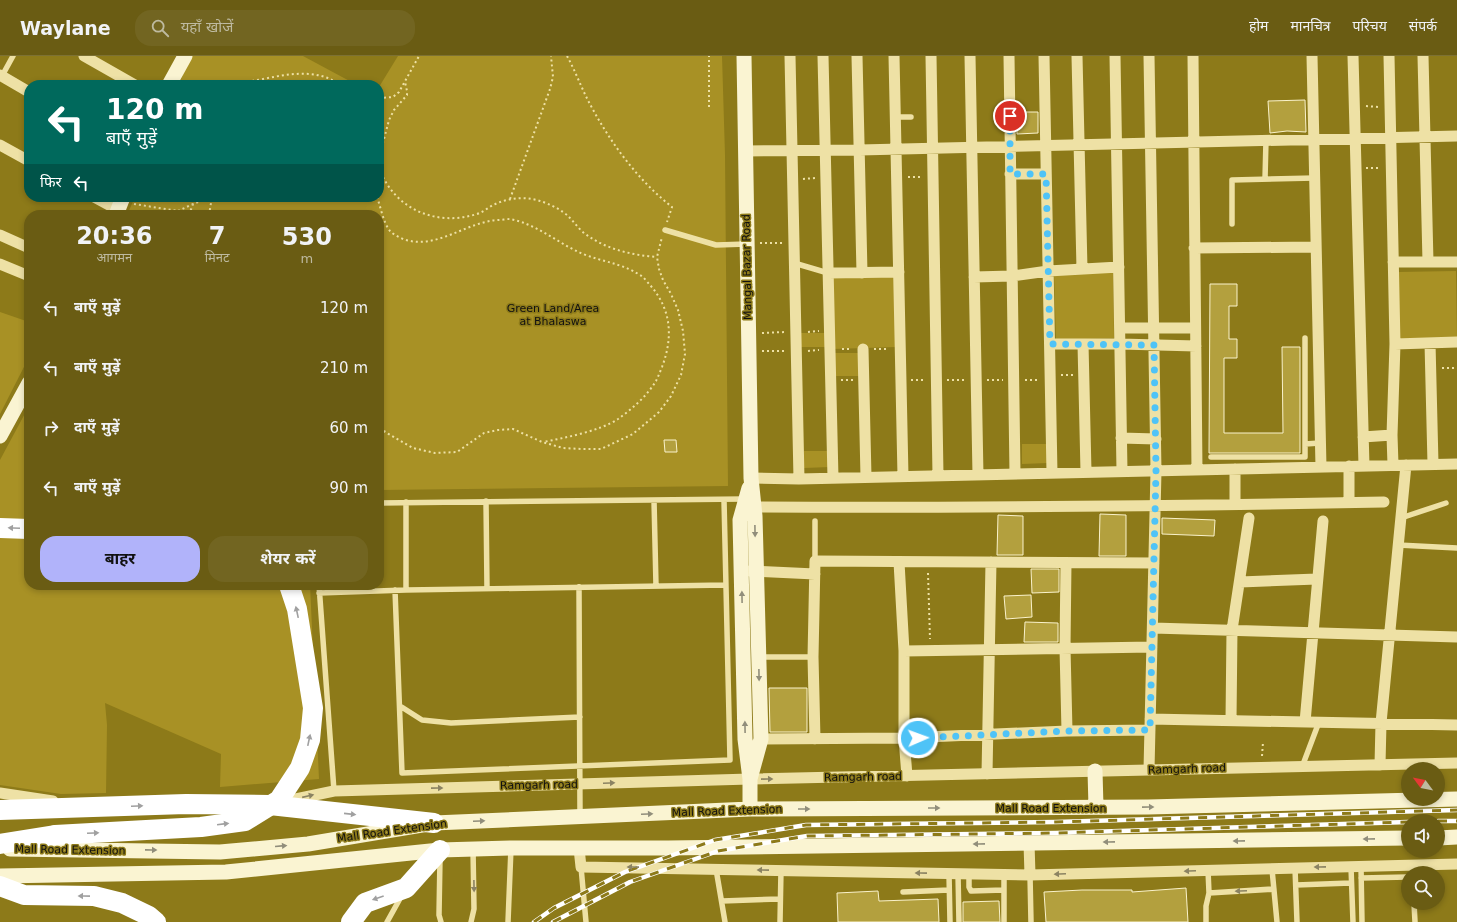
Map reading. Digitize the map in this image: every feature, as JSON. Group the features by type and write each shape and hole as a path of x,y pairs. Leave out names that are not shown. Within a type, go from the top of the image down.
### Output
{"highway":[{"path":"0,528 24,529"},
{"path":"0,844 54,835 201,827 245,821 279,800 300,768 310,740 312,708 297,609 291,590"},
{"path":"0,810 186,804 270,805 434,823"},
{"path":"351,922 365,902 406,888 440,850"},
{"path":"0,886 24,894 94,896 122,903 149,916 156,922"}],"main road":[{"path":"172,80 185,56"},
{"name":"Mangal Bazar Road","path":"744,56 751,478 749,571"},
{"path":"0,436 24,392"},
{"path":"749,571 759,657 761,738 750,779"},
{"path":"749,571 745,739 750,779 750,810"},
{"path":"1095,771 1096,807"},
{"name":"Mall Road Extension","path":"0,849 220,852 308,844 434,823 750,810 1096,807 1457,799"},
{"path":"1445,838 1457,837"},
{"name":"Mall Road Extension","path":"0,876 226,872 440,850 473,849 1029,844 1401,838"}],"street":[{"path":"84,56 126,80"},
{"path":"790,56 799,479"},
{"path":"823,56 833,478"},
{"path":"857,56 862,273"},
{"path":"894,56 903,476"},
{"path":"931,56 938,475"},
{"path":"970,56 978,475"},
{"path":"1009,56 1015,474"},
{"path":"1044,56 1052,473"},
{"path":"1077,56 1082,269"},
{"path":"1115,56 1122,471"},
{"path":"1149,56 1156,439 1156,506 1149,770"},
{"path":"1192,56 1197,470"},
{"path":"1312,56 1321,467"},
{"path":"1353,56 1364,466"},
{"path":"1389,56 1395,344 1392,435 1393,465"},
{"path":"1423,56 1428,262"},
{"path":"1,76 24,89"},
{"path":"745,151 859,150 1457,136"},
{"path":"0,145 24,158"},
{"path":"1010,174 1046,174"},
{"path":"108,202 120,206"},
{"path":"0,235 24,246"},
{"path":"1194,248 1316,246"},
{"path":"1393,262 1457,262"},
{"path":"0,264 24,274"},
{"path":"974,278 1012,276 1048,271 1118,267"},
{"path":"828,273 899,272"},
{"path":"1120,328 1195,328"},
{"path":"1395,344 1457,342"},
{"path":"1430,343 1433,464"},
{"path":"1050,344 1196,346"},
{"path":"1083,344 1086,472"},
{"path":"864,349 866,477"},
{"path":"1363,437 1392,435"},
{"path":"1121,438 1156,439"},
{"path":"751,478 799,479 1457,464"},
{"path":"1380,765 1381,723 1388,635 1406,465"},
{"path":"1349,466 1349,502"},
{"path":"1235,504 1240,469"},
{"path":"751,502 843,508 1156,506 1384,502"},
{"path":"1231,720 1232,630 1250,518"},
{"path":"1305,722 1323,521"},
{"path":"815,738 813,657 815,561 1154,563"},
{"path":"899,562 904,651 904,738 907,776"},
{"path":"987,774 991,562"},
{"path":"1066,563 1065,648 1067,731"},
{"path":"749,571 815,574"},
{"path":"1240,582 1317,579"},
{"path":"1152,628 1457,637"},
{"path":"904,651 1152,647"},
{"path":"761,738 904,738 987,735 1231,720 1457,725"},
{"name":"Ramgarh road","path":"270,805 334,791 750,779 1457,763"},
{"path":"0,793 94,808"},
{"path":"1029,844 1030,875"},
{"path":"579,848 582,867 1004,875 1295,868 1412,868 1457,864"}],"lane":[{"path":"1,76 13,56"},
{"path":"895,117 911,117"},
{"path":"1265,179 1266,140"},
{"path":"1232,224 1232,180 1315,178"},
{"path":"665,230 716,245 747,244"},
{"path":"794,262 828,273"},
{"path":"1211,457 1305,457 1305,338"},
{"path":"1305,444 1320,443"},
{"path":"1240,469 1246,457"},
{"path":"384,503 654,500 724,500 751,502"},
{"path":"654,500 656,586"},
{"path":"395,590 402,773 730,760 724,500"},
{"path":"406,502 406,590"},
{"path":"486,502 487,588"},
{"path":"1400,518 1446,503"},
{"path":"815,521 815,561"},
{"path":"1398,545 1457,548"},
{"path":"319,594 395,590 726,585"},
{"path":"579,587 580,818"},
{"path":"319,590 334,791"},
{"path":"759,657 813,657"},
{"path":"400,706 422,720 451,723 580,717"},
{"path":"1302,766 1319,722"},
{"path":"508,922 511,848"},
{"path":"471,922 474,909 473,849"},
{"path":"440,850 439,915 441,922"},
{"path":"582,867 586,922"},
{"path":"1356,867 1361,878 1362,922"},
{"path":"1353,922 1351,883 1356,867"},
{"path":"1295,868 1297,922"},
{"path":"716,869 725,922"},
{"path":"1272,869 1277,922"},
{"path":"780,922 781,870"},
{"path":"1206,922 1206,906 1209,893 1208,870"},
{"path":"959,874 971,891 1004,890"},
{"path":"950,922 949,890 959,874"},
{"path":"959,874 959,922"},
{"path":"1004,875 1004,922"},
{"path":"1030,875 1030,922"},
{"path":"1361,878 1401,877"},
{"path":"1296,885 1351,883"},
{"path":"387,922 406,888"},
{"path":"1209,893 1274,889"},
{"path":"902,892 949,890"},
{"path":"722,901 780,899"},
{"path":"1414,910 1415,922"}],"path":[{"path":"384,97 393,96 399,92 418,56"},
{"path":"510,199 550,89 552,76 551,56"},
{"path":"384,430 412,448 435,453 457,452 484,433 498,430 514,430 542,442 563,448 601,448 632,434 659,412 670,396 681,375 685,354 683,331 678,310 663,280 657,257 672,207 653,192 631,167 608,135 590,105 567,56"},
{"path":"709,56 709,107"},
{"path":"256,80 285,75 302,74 326,76 332,80"},
{"path":"384,139 389,120 394,110 407,95 405,82"},
{"path":"1354,106 1390,107"},
{"path":"1356,168 1391,168"},
{"path":"896,177 933,177"},
{"path":"384,178 391,191 397,198 417,211 429,216 457,218 478,214 495,204 510,199 529,198 550,205 568,216 584,233 594,240 621,252 639,256 657,257"},
{"path":"792,179 826,178"},
{"path":"180,210 198,202"},
{"path":"191,210 193,204"},
{"path":"120,206 166,210"},
{"path":"384,216 391,232 402,239 415,242 442,238 462,229 488,221 509,219 544,232 584,254 628,268 642,276 657,293 664,306 668,321 668,351 656,380 643,398 617,420 572,436 542,442"},
{"path":"747,244 794,243"},
{"path":"1431,368 1457,368"},
{"path":"1050,376 1084,374"},
{"path":"831,380 864,380"},
{"path":"927,562 930,650"}],"green space":[{"path":"190,56 303,56 348,80 181,80"},
{"name":"Green Land/Area at Bhalaswa","path":"398,56 722,56 725,155 728,486 384,490 384,210 129,210 133,202 384,202 383,80"},
{"path":"1456,271 1457,337 1400,339 1398,272"},
{"path":"1113,272 1114,338 1056,340 1054,273"},
{"path":"895,275 896,347 833,349 833,277"},
{"path":"0,312 24,320 24,367 0,414"},
{"path":"800,333 827,333 827,347 800,347"},
{"path":"835,353 860,353 860,376 835,376"},
{"path":"24,415 24,590 310,590 319,779 220,787 221,754 105,703 107,725 106,793 61,794 0,785 0,460"},
{"path":"1022,444 1048,444 1048,463 1022,464"},
{"path":"804,451 829,451 830,467 804,468"}],"building":[{"path":"1305,100 1306,132 1287,131 1270,133 1268,101"},
{"path":"1017,112 1038,112 1038,133 1017,134"},
{"path":"1210,284 1237,284 1237,306 1229,306 1229,339 1237,339 1237,358 1224,358 1224,433 1283,433 1282,347 1300,347 1300,453 1209,453"},
{"path":"664,440 676,440 677,452 665,452"},
{"path":"1100,514 1126,515 1126,556 1099,556"},
{"path":"998,515 1023,516 1023,555 997,555"},
{"path":"1162,518 1215,520 1214,536 1162,534"},
{"path":"1031,569 1059,569 1059,592 1032,593"},
{"path":"1031,595 1032,617 1006,619 1004,596"},
{"path":"1025,622 1058,623 1058,642 1024,642"},
{"path":"769,688 807,688 807,732 770,732"},
{"path":"1186,888 1188,922 1046,922 1044,892 1132,890 1132,892"},
{"path":"878,891 879,901 938,899 939,922 838,922 837,893"},
{"path":"999,901 1000,922 963,922 963,902"}],"railway":[{"path":"534,922 554,908 625,872 715,840 806,825 1056,822 1457,810"},
{"path":"1445,821 1457,821"},
{"path":"553,922 630,882 718,851 807,836 1056,833 1401,822"}],"route":[{"path":"918,738 1067,731 1150,730 1156,471 1154,345 1050,344 1046,174 1010,174 1010,116"}]}
